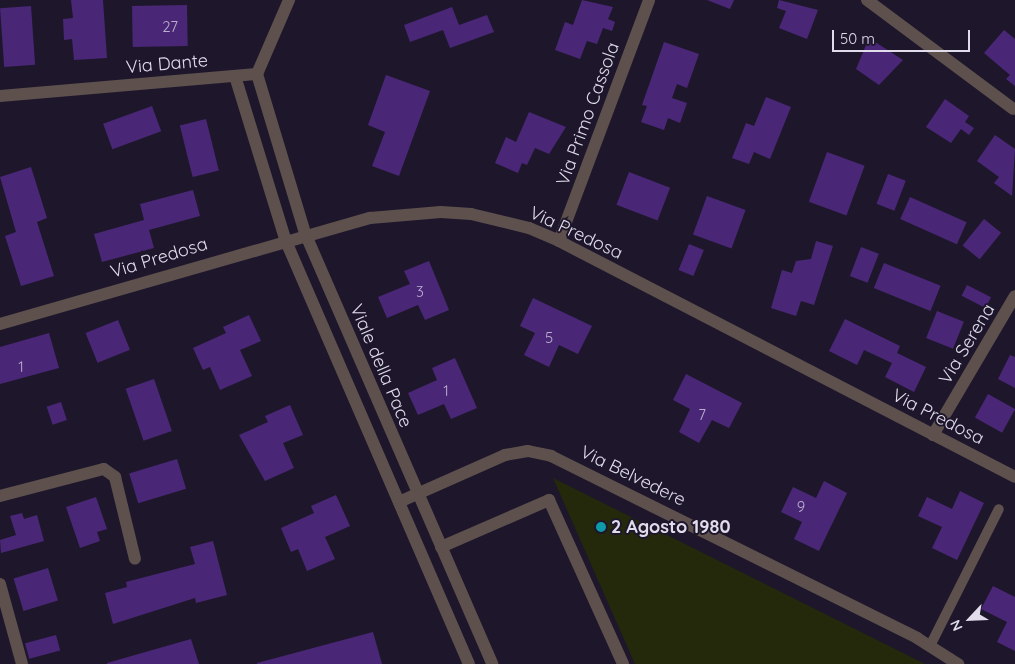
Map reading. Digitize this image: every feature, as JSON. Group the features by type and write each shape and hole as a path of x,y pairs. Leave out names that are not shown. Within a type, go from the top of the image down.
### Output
{"street":[{"path":"257,74 289,0"},
{"name":"Via Primo Cassola","path":"559,241 649,0"},
{"path":"868,0 1013,109"},
{"name":"Via Dante","path":"0,96 257,74"},
{"name":"Viale della Pace","path":"257,74 305,233 492,664"},
{"path":"235,76 285,239 467,659 484,646"},
{"name":"Via Predosa","path":"0,324 305,233 370,218 442,212 500,220 559,241 1015,477"},
{"name":"Via Serena","path":"933,434 1015,296"},
{"name":"Via Belvedere","path":"399,502 505,455 528,451 551,456 930,646 958,664"},
{"path":"0,496 104,469 114,477 135,559"},
{"path":"441,546 549,500 623,664"},
{"path":"0,584 22,664"}],"lane":[{"path":"930,646 999,509"}],"green space":[{"path":"553,478 925,664 635,664"}],"building":[{"path":"71,0 103,0 107,58 74,60 72,39 64,40 63,19 73,18"},
{"path":"582,0 613,7 608,19 615,22 612,31 603,28 597,44 587,41 580,59 555,50 565,22 573,25"},
{"path":"707,0 734,0 730,9"},
{"path":"779,0 818,10 807,39 779,28 786,11 777,8"},
{"path":"187,5 188,46 133,47 132,6"},
{"path":"31,6 35,65 4,67 0,8"},
{"path":"452,7 459,25 487,15 494,32 450,48 443,30 410,42 404,25"},
{"path":"1004,30 1015,39 1015,86 1006,79 1010,75 984,53"},
{"path":"869,38 903,60 879,85 856,69"},
{"path":"664,42 699,54 687,88 677,84 672,98 687,103 680,123 668,118 664,130 641,122 647,106 642,105"},
{"path":"386,75 430,91 399,176 372,166 385,132 368,125"},
{"path":"766,97 791,107 770,159 754,152 749,164 732,158 746,123 754,126"},
{"path":"945,99 969,116 965,122 974,128 969,135 961,129 951,143 926,127"},
{"path":"152,106 161,131 112,149 103,124"},
{"path":"529,112 566,127 549,154 535,148 527,165 522,163 518,173 495,163 506,137 516,142"},
{"path":"206,119 219,170 193,177 180,126"},
{"path":"995,135 1015,149 1012,196 994,183 999,177 977,161"},
{"path":"827,152 865,166 846,215 809,202"},
{"path":"31,167 47,218 37,222 54,276 21,286 5,236 16,232 0,177"},
{"path":"629,172 670,188 658,220 616,205"},
{"path":"888,174 906,181 894,211 877,204"},
{"path":"193,190 200,216 149,230 154,248 102,262 94,234 144,220 140,204"},
{"path":"707,196 746,210 732,249 693,235"},
{"path":"910,197 967,222 957,244 900,219"},
{"path":"984,219 1001,233 980,259 963,245"},
{"path":"816,241 833,246 814,305 801,301 796,316 771,308 782,270 792,273 796,261 811,259"},
{"path":"689,244 704,250 693,276 679,270"},
{"path":"861,247 879,254 868,283 850,276"},
{"path":"429,261 449,310 425,320 418,305 387,318 378,297 410,284 404,271"},
{"path":"884,263 941,286 930,311 874,288"},
{"path":"967,285 991,297 986,308 962,296"},
{"path":"533,298 592,326 578,354 559,345 549,367 524,355 535,333 520,326"},
{"path":"937,311 964,322 953,349 926,338"},
{"path":"249,315 261,341 240,350 252,376 220,390 210,367 203,370 193,348 226,333 223,327"},
{"path":"845,319 900,346 897,353 926,367 914,392 885,377 892,363 864,350 857,365 829,351"},
{"path":"118,320 130,350 98,363 86,333"},
{"path":"49,333 59,368 0,384 0,347"},
{"path":"1010,355 1015,357 1015,388 998,379"},
{"path":"455,358 477,408 451,419 444,404 418,415 408,393 437,380 432,368"},
{"path":"686,374 742,403 729,428 712,420 699,443 679,432 690,409 673,400"},
{"path":"154,379 172,431 144,441 126,389"},
{"path":"988,394 1015,409 1002,433 975,418"},
{"path":"61,402 67,420 53,425 47,407"},
{"path":"290,405 303,435 283,443 294,468 265,481 239,435 268,422 265,416"},
{"path":"177,459 186,489 138,503 129,474"},
{"path":"824,481 847,493 819,551 794,539 802,522 781,512 793,487 816,498"},
{"path":"960,491 984,503 957,560 932,548 942,527 918,516 927,497 952,509"},
{"path":"336,495 350,526 325,537 335,559 307,571 298,549 291,552 281,528 314,513 311,506"},
{"path":"96,497 107,529 97,532 100,541 80,548 66,507"},
{"path":"22,513 24,519 37,515 44,541 1,553 0,540 16,535 10,516"},
{"path":"213,541 227,595 196,603 195,598 113,624 105,593 127,587 126,582 195,564 190,547"},
{"path":"48,568 58,601 24,611 14,579"},
{"path":"993,586 1015,597 1015,651 997,642 1007,622 981,609"},
{"path":"373,632 382,664 257,664 257,663"},
{"path":"56,635 60,650 29,659 25,643"},
{"path":"191,639 199,664 107,664 107,663"}],"place":[{"name":"2 Agosto 1980","path":"601,527"}]}
